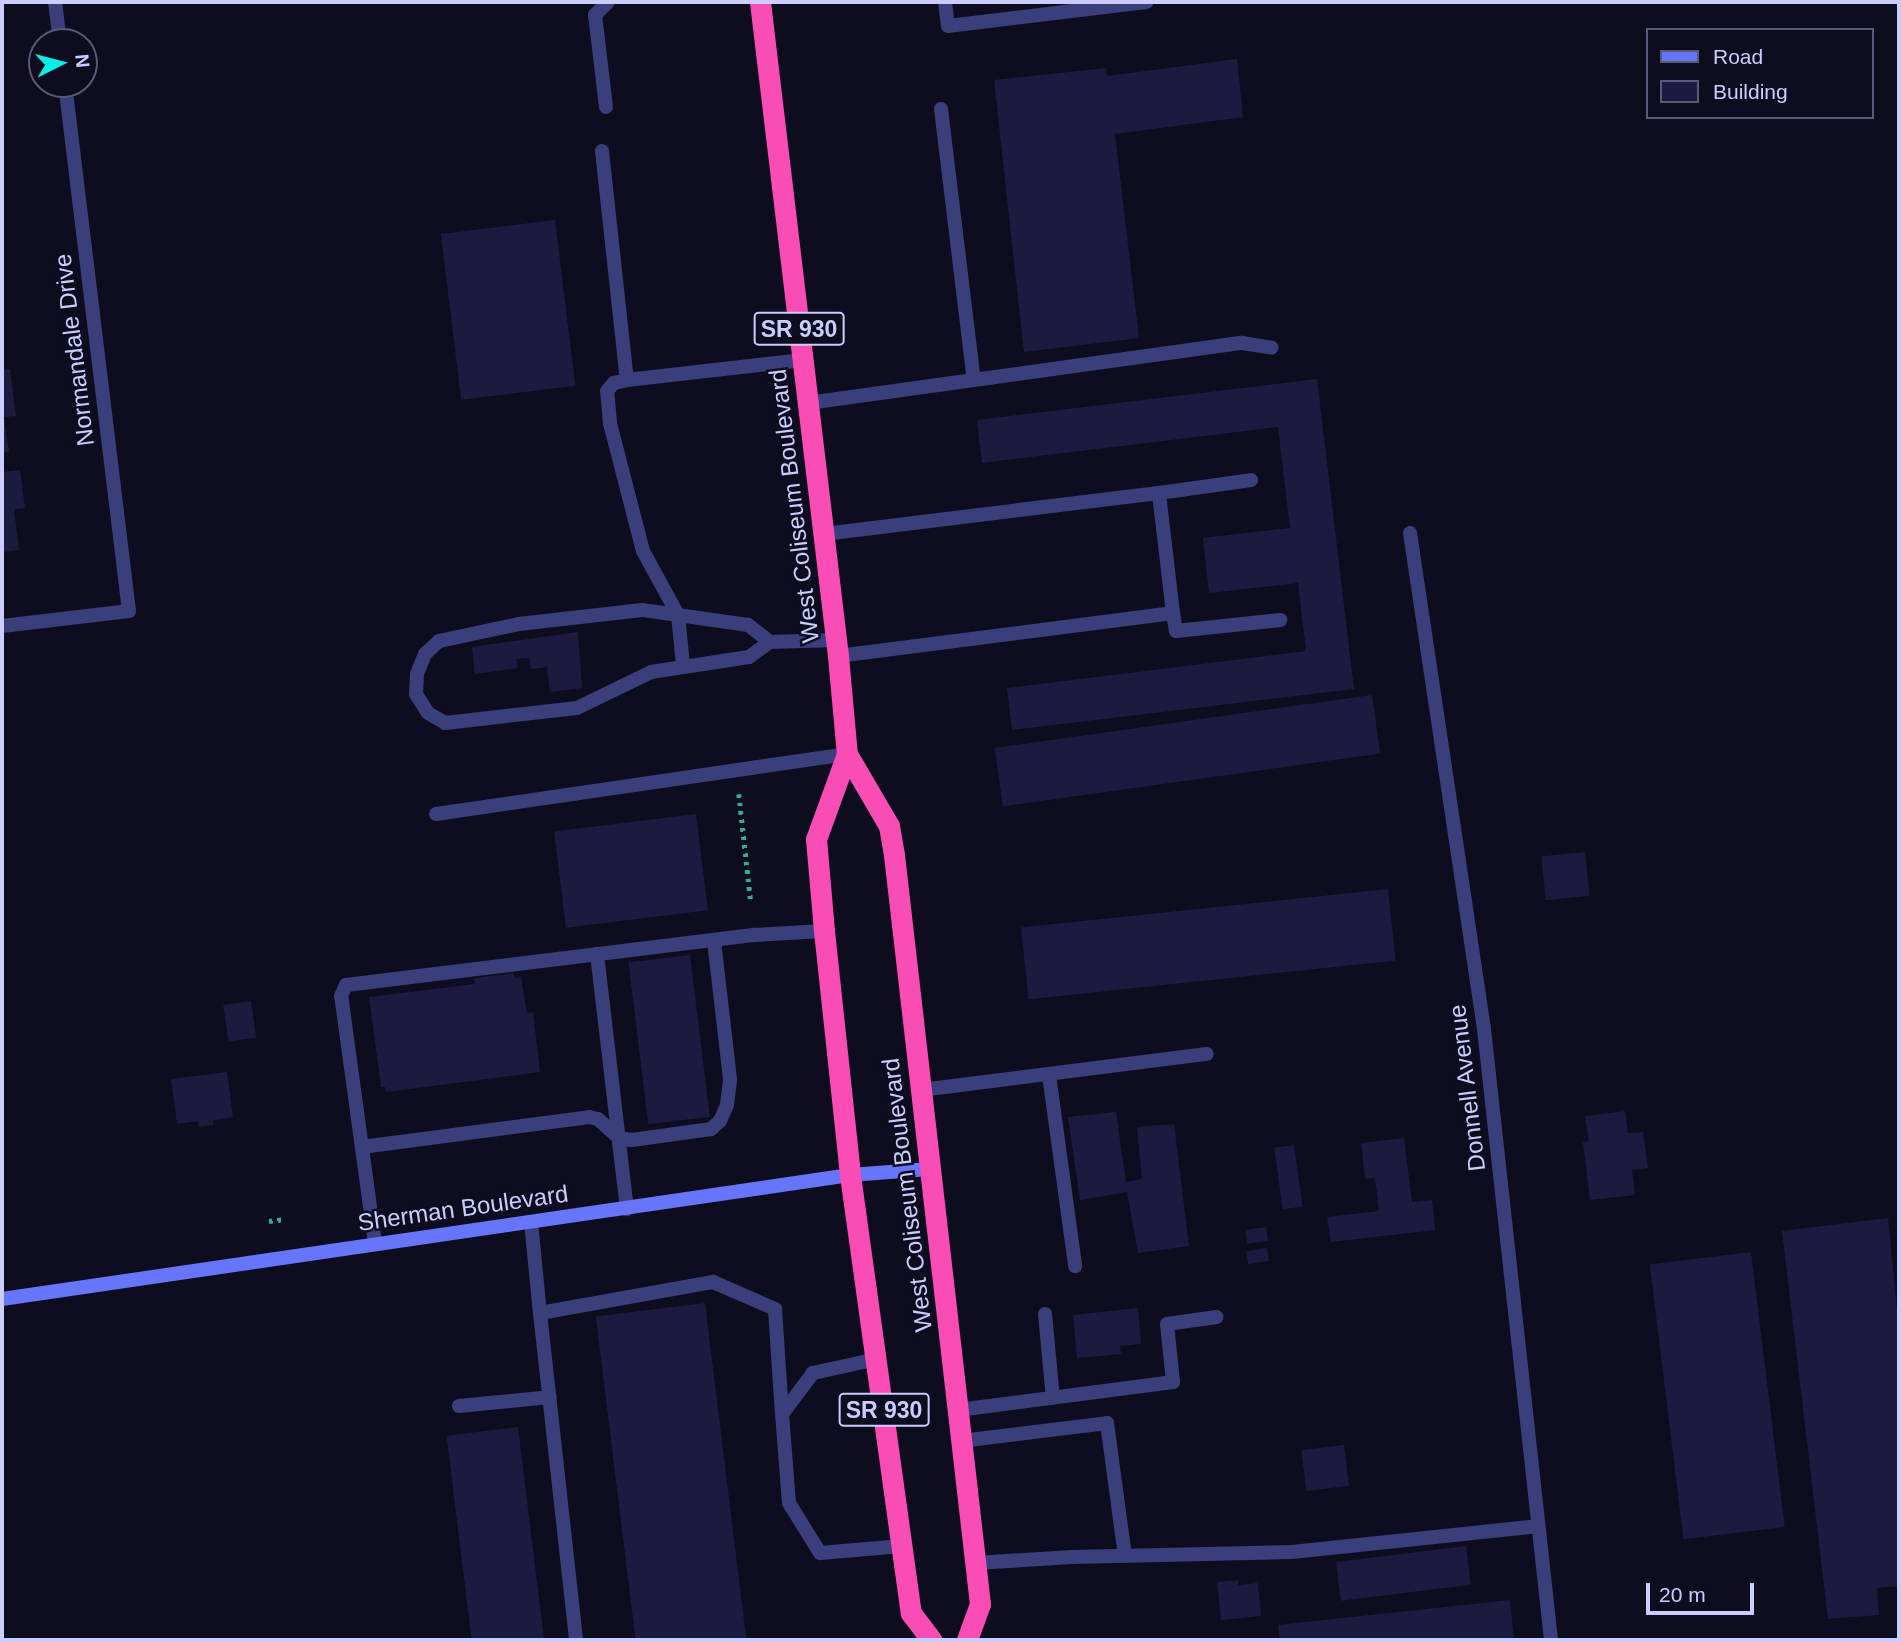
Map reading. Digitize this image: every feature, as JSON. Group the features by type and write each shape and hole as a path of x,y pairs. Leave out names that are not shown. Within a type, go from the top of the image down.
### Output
{"highway":[{"name":"West Coliseum Boulevard","path":"760,2 824,534 847,754 889,826 922,1090 980,1604 967,1640"},
{"name":"West Coliseum Boulevard","path":"847,754 816,839 824,931 850,1175 911,1613 930,1640"}],"main road":[{"name":"Sherman Boulevard","path":"2,1299 850,1175 930,1169"}],"street":[{"path":"55,2 58,28"},
{"path":"606,107 596,15 608,2"},
{"path":"945,2 948,26 1147,2"},
{"name":"Normandale Drive","path":"2,626 129,611 67,98"},
{"path":"941,109 974,380"},
{"path":"602,151 627,380"},
{"path":"808,403 1242,343 1272,348"},
{"path":"683,665 678,615 643,551 610,423 607,391 614,383 627,380 803,360"},
{"path":"824,534 1251,480"},
{"path":"1159,493 1176,631 1280,620"},
{"name":"Donnell Avenue","path":"1410,533 1484,1028 1551,1640"},
{"path":"770,642 750,657 683,665 651,672 577,708 445,723 428,713 416,694 417,674 425,654 439,642 519,624 642,610 748,625 770,642 837,648 1173,613"},
{"path":"436,814 847,754"},
{"path":"376,1243 341,996 346,985 714,940 824,931"},
{"path":"362,1147 589,1117 598,1119 619,1138 632,1140 711,1129 720,1121 727,1105 730,1079 714,940"},
{"path":"597,954 627,1209"},
{"path":"922,1090 1208,1054"},
{"path":"1049,1075 1075,1266"},
{"path":"531,1222 576,1640"},
{"path":"540,1313 713,1282 775,1309 789,1503 820,1553 902,1546"},
{"path":"1045,1314 1053,1398"},
{"path":"958,1409 1173,1382 1167,1324 1217,1317"},
{"path":"782,1414 813,1373 877,1359"},
{"path":"459,1406 550,1397"},
{"path":"961,1441 1107,1423 1125,1556"},
{"path":"975,1563 1292,1552 1538,1526"}],"path":[{"path":"736,772 751,902"},
{"path":"268,1221 285,1219"}],"building":[{"path":"1237,59 1243,117 1115,134 1139,338 1024,352 994,80 1106,68 1107,76"},
{"path":"555,220 575,386 461,400 441,234"},
{"path":"10,369 16,416 4,417 9,452 2,453 2,370"},
{"path":"1317,379 1354,689 1012,730 1007,688 1306,651 1298,583 1209,593 1203,538 1290,528 1278,427 982,463 977,420"},
{"path":"20,470 25,508 14,509 19,550 2,552 2,472"},
{"path":"578,632 582,688 550,692 547,667 531,669 529,658 516,659 518,668 475,674 472,647"},
{"path":"1372,695 1380,753 1003,806 995,748"},
{"path":"696,814 708,910 566,928 554,831"},
{"path":"1585,852 1590,896 1546,900 1541,857"},
{"path":"1388,889 1396,961 1029,999 1021,928"},
{"path":"690,955 710,1117 648,1124 628,963"},
{"path":"513,973 514,978 521,977 527,1013 533,1012 540,1072 386,1092 385,1087 381,1087 369,997 475,984 474,978"},
{"path":"251,1001 256,1038 228,1042 223,1005"},
{"path":"227,1072 233,1117 213,1120 213,1125 199,1127 198,1121 177,1124 171,1079"},
{"path":"1625,1111 1628,1133 1643,1132 1648,1168 1632,1170 1635,1195 1590,1200 1583,1142 1589,1141 1585,1116"},
{"path":"1116,1112 1126,1182 1142,1179 1137,1127 1174,1124 1189,1246 1138,1253 1127,1192 1080,1200 1068,1117"},
{"path":"1404,1138 1412,1202 1432,1200 1435,1230 1331,1242 1327,1217 1379,1211 1375,1178 1365,1179 1361,1143"},
{"path":"1294,1145 1303,1206 1283,1209 1274,1148"},
{"path":"1888,1218 1899,1331 1899,1586 1877,1588 1879,1615 1828,1619 1782,1231"},
{"path":"1266,1227 1268,1241 1247,1244 1245,1230"},
{"path":"1267,1248 1269,1261 1248,1264 1246,1251"},
{"path":"1751,1252 1785,1527 1684,1539 1650,1264"},
{"path":"705,1303 746,1640 636,1640 596,1316"},
{"path":"1138,1308 1141,1344 1120,1346 1121,1354 1077,1358 1073,1315"},
{"path":"518,1427 544,1640 472,1640 447,1436"},
{"path":"1344,1445 1349,1486 1306,1491 1301,1450"},
{"path":"1466,1546 1471,1585 1341,1601 1336,1562"},
{"path":"1238,1580 1238,1585 1258,1583 1261,1616 1221,1620 1217,1582"},
{"path":"1510,1600 1514,1640 1280,1640 1278,1625"}]}
